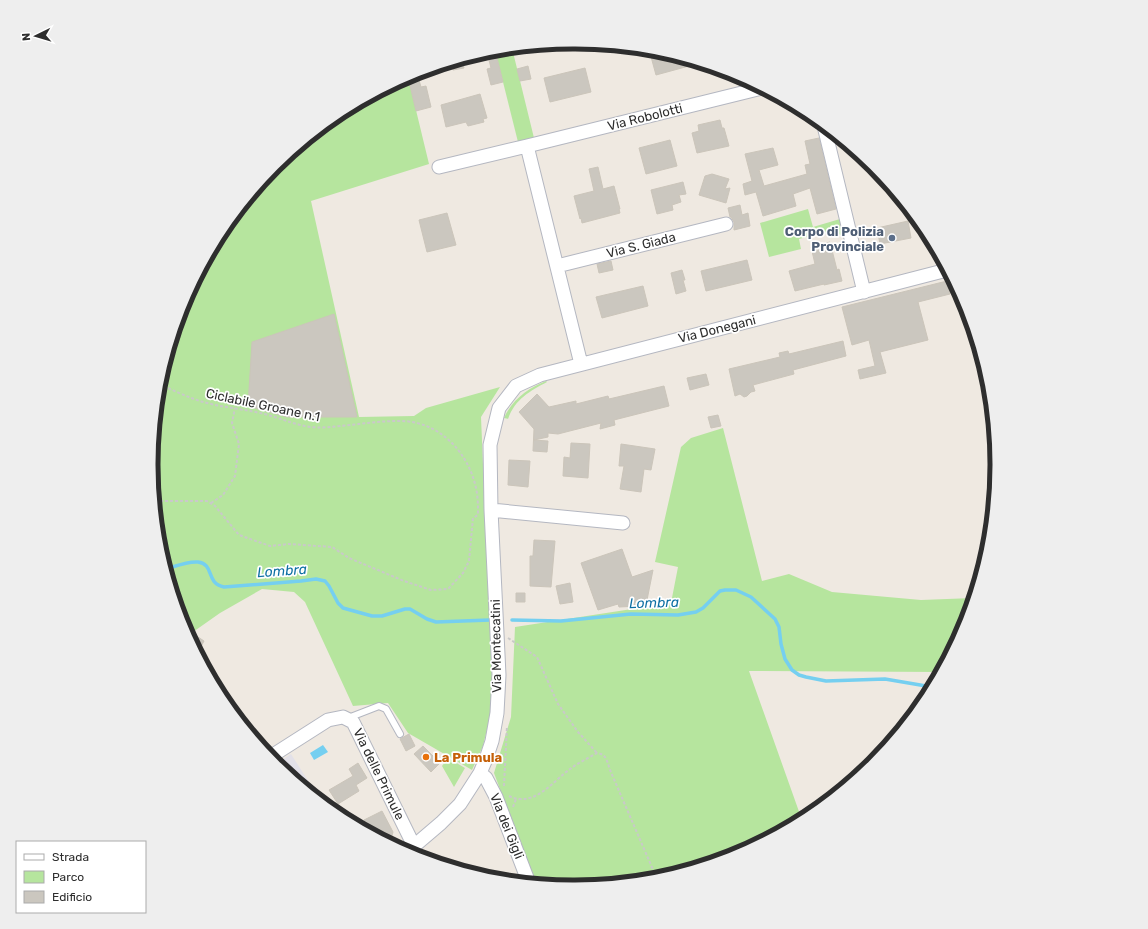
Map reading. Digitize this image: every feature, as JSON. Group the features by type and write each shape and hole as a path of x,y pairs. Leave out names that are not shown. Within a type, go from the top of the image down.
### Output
{"street":[{"name":"Via Robolotti","path":"439,167 754,90"},
{"path":"826,134 864,292"},
{"path":"527,146 581,364"},
{"name":"Via S. Giada","path":"557,266 726,224"},
{"name":"Via Donegani","path":"499,408 516,386 540,374 942,271"},
{"name":"Via Montecatini","path":"413,847 460,804 480,773 492,741 497,713 499,675 491,510 490,445 499,408"},
{"path":"491,510 623,523"},
{"name":"Via delle Primule","path":"276,753 328,720 343,717 353,722 409,846"},
{"name":"Via dei Gigli","path":"480,773 486,778 496,796 527,877"}],"lane":[{"path":"347,719 379,706 386,709 400,734"}],"path":[{"name":"Ciclabile Groane n.1","path":"165,387 182,395 207,403 263,414 312,427 399,421 415,421 426,425 448,438 464,458 476,486 478,515"},
{"path":"211,503 223,495 235,476 239,444 232,423 235,408"},
{"path":"160,501 207,501 211,503 240,534 270,546 289,544 332,547 349,558 404,581 431,590 448,589 463,573 468,561 473,518 478,515 481,524 484,526 492,525"},
{"path":"508,645 508,637 537,657 558,704 578,732 596,753 605,757 654,872"},
{"path":"504,790 503,780 508,723"},
{"path":"507,794 511,797 520,799 532,798 550,787 570,769 596,753"}],"shaded area":[{"path":"291,754 312,787 300,777 282,760"}],"green space":[{"path":"513,54 534,138 518,142 497,56"},
{"path":"410,83 429,164 311,201 359,417 414,416 426,408 500,387 481,417 492,678 490,717 483,746 472,770 408,733 388,703 353,706 305,602 294,592 262,589 220,613 194,632 181,598 166,546 159,492 159,437 166,383 190,305 214,257 229,234 244,212 280,171 300,152 343,119 390,92"},
{"path":"808,209 813,227 840,219 840,226 844,236 830,231 799,239 801,249 769,257 760,223"},
{"path":"546,381 547,382 524,396 515,406 508,419 504,418 507,412 521,395 533,387"},
{"path":"723,428 762,581 789,574 832,592 921,600 967,598 958,624 934,672 749,671 800,813 782,824 758,837 708,858 655,872 601,879 574,880 533,877 494,773 511,717 515,627 671,603 678,567 655,562 681,447 691,438"},
{"path":"448,758 465,768 454,787 442,766"}],"water":[{"path":"323,745 328,752 314,760 310,753"}],"building":[{"path":"497,56 503,82 491,85 487,69 491,68 488,58"},
{"path":"651,56 690,66 656,75"},
{"path":"463,64 464,68 453,70 452,67"},
{"path":"528,66 531,79 520,81 517,69"},
{"path":"585,68 591,92 550,102 544,78"},
{"path":"419,79 421,87 426,86 431,107 416,111 410,83"},
{"path":"480,94 487,118 483,119 484,122 468,126 466,122 446,127 441,105"},
{"path":"720,120 729,146 697,153 692,133 699,131 698,125"},
{"path":"819,138 836,209 817,214 810,188 793,194 796,206 763,216 756,192 745,195 743,184 752,181 745,154 773,148 778,165 759,170 764,186 807,174 805,165 810,164 805,141"},
{"path":"670,140 677,166 646,174 639,148"},
{"path":"598,167 603,189 614,186 620,213 582,223 574,196 594,191 589,169"},
{"path":"712,174 729,179 725,189 730,188 726,203 699,195 705,176"},
{"path":"683,182 686,194 679,195 681,202 672,205 673,210 657,214 651,190"},
{"path":"740,205 742,215 748,213 750,226 734,230 734,222 730,217 728,208"},
{"path":"447,213 456,245 427,252 419,220"},
{"path":"908,221 911,238 880,244 877,228"},
{"path":"830,242 837,270 839,269 842,281 795,291 789,271 815,264 811,247"},
{"path":"747,260 752,280 706,291 701,271"},
{"path":"611,261 613,270 599,273 597,264"},
{"path":"682,270 686,291 676,294 671,273"},
{"path":"947,281 950,294 918,302 928,340 880,352 886,373 860,379 858,370 875,366 869,340 852,345 842,307"},
{"path":"643,286 648,306 602,318 596,297"},
{"path":"334,314 357,417 287,417 248,406 252,342"},
{"path":"843,341 846,356 793,370 794,374 753,385 755,391 751,392 747,396 744,397 740,394 735,396 729,369 780,357 779,353 788,351 789,354"},
{"path":"706,374 709,385 690,390 687,378"},
{"path":"664,386 669,406 614,420 615,425 600,429 601,423 558,434 548,433 548,437 534,440 548,441 547,452 533,451 534,429 519,412 537,394 549,407 576,401 576,404 608,396 609,399"},
{"path":"718,415 721,426 711,428 708,417"},
{"path":"571,443 590,444 588,478 563,476 564,457 570,458"},
{"path":"621,444 655,449 651,470 644,469 641,492 620,489 624,466 619,466"},
{"path":"509,460 530,461 528,487 508,485"},
{"path":"534,540 555,541 551,587 530,586 530,556 533,556"},
{"path":"622,549 632,577 653,570 647,600 638,603 639,606 619,607 618,604 598,610 581,563"},
{"path":"570,583 573,602 560,604 556,586"},
{"path":"516,593 525,593 525,602 516,602"},
{"path":"195,635 204,641 201,647"},
{"path":"409,734 415,746 406,751 400,739"},
{"path":"423,746 440,763 431,772 414,754"},
{"path":"358,763 367,778 356,785 359,791 338,804 329,790 353,776 349,769"},
{"path":"382,811 393,832 391,838 366,824 364,820"}],"waterway":[{"name":"Lombra","path":"172,567 190,562 203,563 207,566 214,582 224,587 316,579 325,581 338,603 343,608 372,616 382,616 405,609 410,609 427,619 436,622 490,620"},
{"name":"Lombra","path":"512,620 561,621 631,614 678,615 696,612 703,608 720,591 736,590 751,597 775,619 779,627 785,659 792,670 799,675 826,681 885,679 925,686"}],"place":[{"name":"Corpo di Polizia Provinciale","path":"892,238"},
{"name":"La Primula","path":"426,757"}]}
